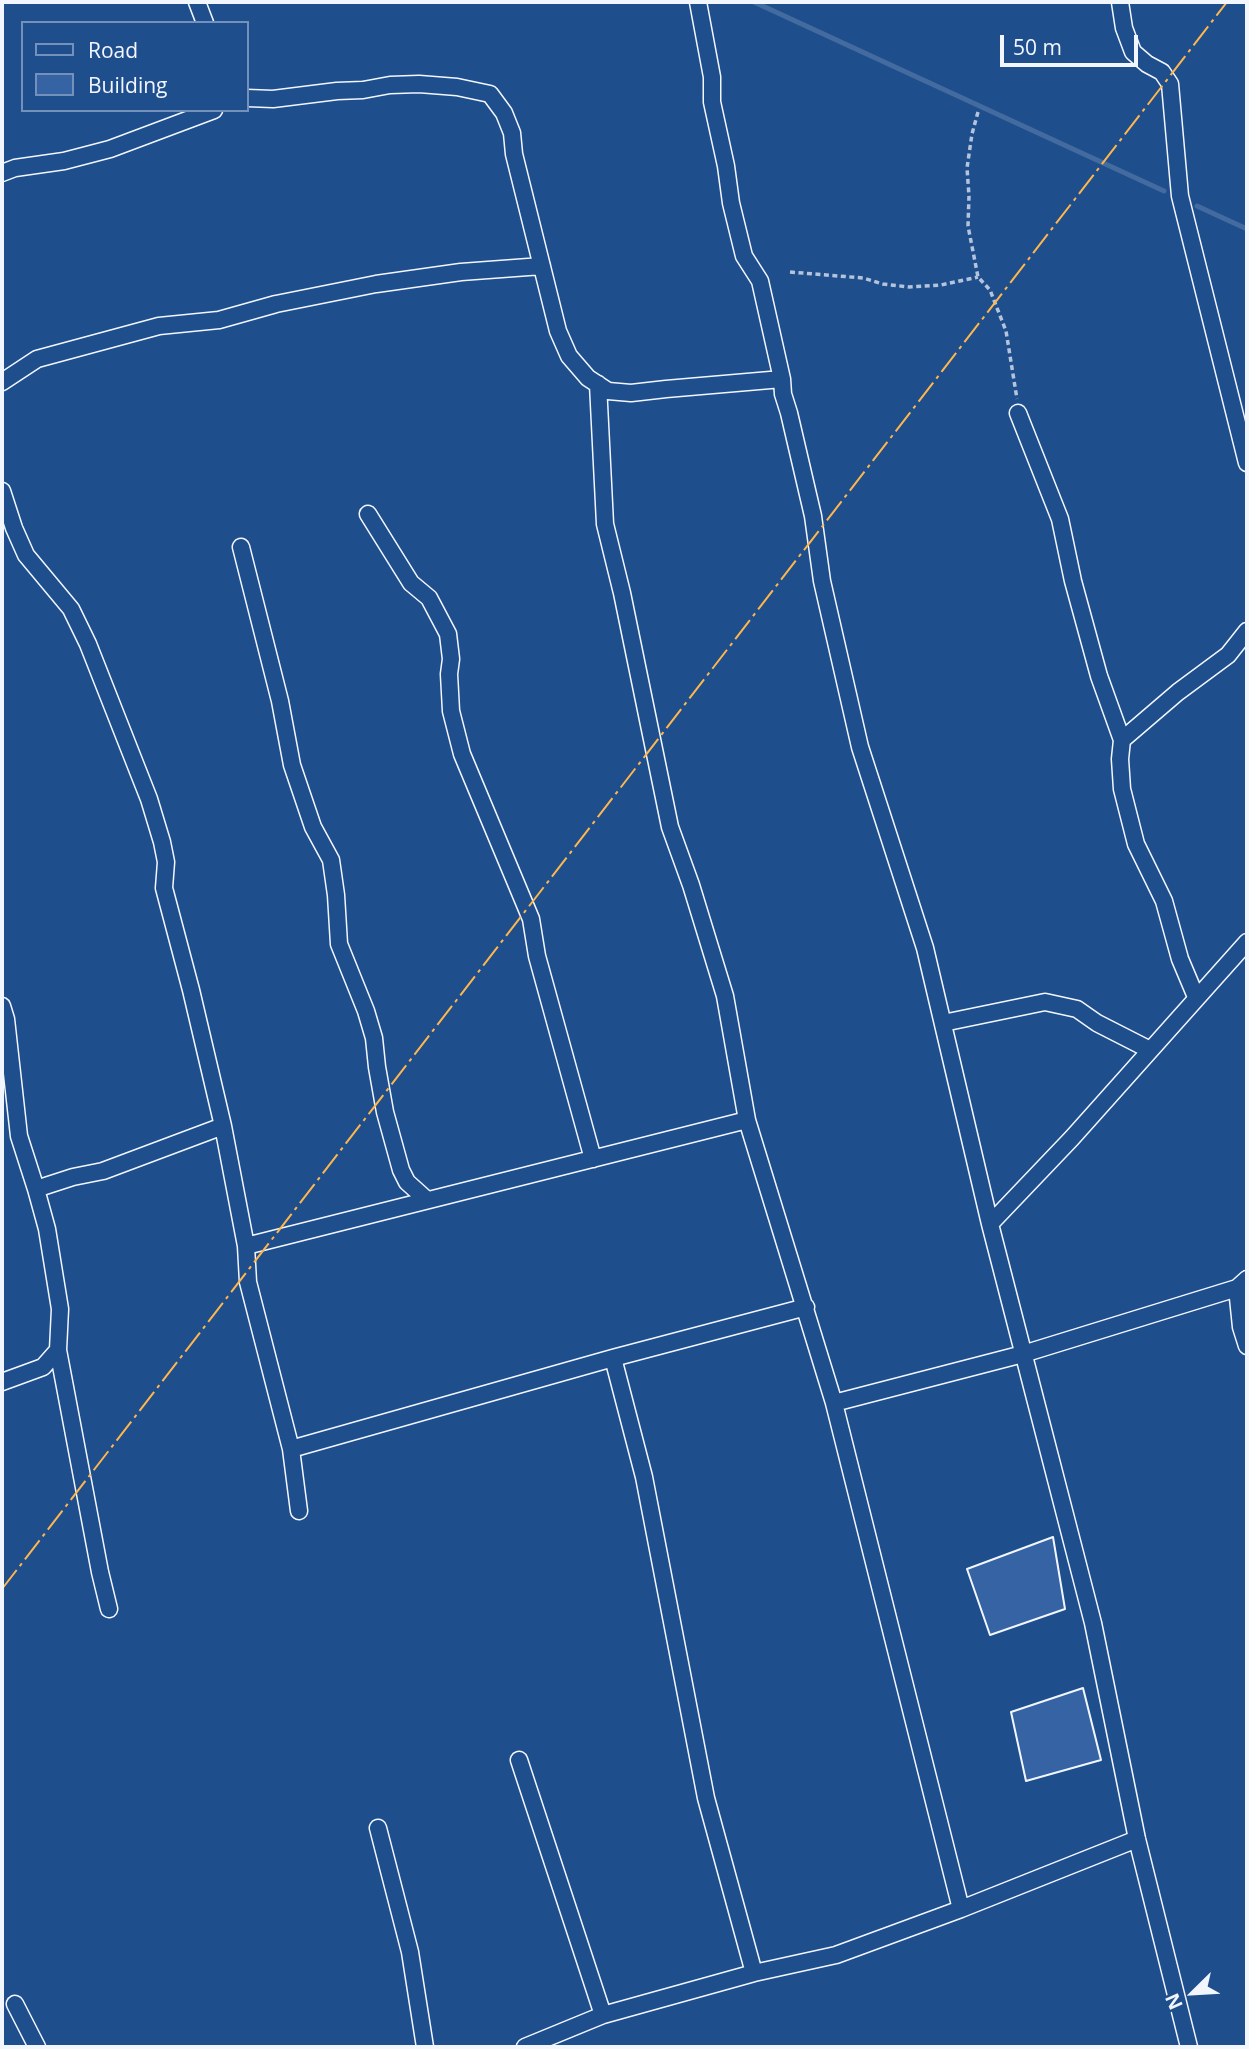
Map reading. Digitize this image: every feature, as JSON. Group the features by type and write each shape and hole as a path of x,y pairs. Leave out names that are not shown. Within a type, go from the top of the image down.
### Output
{"street":[{"path":"197,2 204,21"},
{"path":"698,2 712,77 712,102 731,203 744,256 760,281 784,384 783,394 813,516 822,581 860,747 925,948 990,1224 1093,1623 1137,1839 1185,2046"},
{"path":"1120,2 1124,28 1133,52 1162,72 1170,84 1180,196 1247,463"},
{"path":"248,98 272,99 337,90 419,84 457,87 490,94 504,113 512,133 513,155 558,331 569,356 589,378 608,391 631,393 782,379"},
{"path":"2,173 110,149 209,112"},
{"path":"2,382 37,359 159,326 219,320 276,304 388,282 461,272 542,266"},
{"path":"598,384 606,524 670,827 725,996 747,1119 834,1403 961,1909"},
{"path":"1019,417 1060,519 1099,676 1122,740 1122,789 1136,844 1164,901 1180,959 1196,997"},
{"path":"2,491 26,555 71,609 88,644 149,799 162,842 166,862 164,888 223,1126 246,1246 248,1282 291,1449 299,1511"},
{"path":"368,514 411,583 429,598 448,634 451,711 462,754 531,919 537,956 593,1159"},
{"path":"241,547 280,701 292,765 313,827 331,860 339,944 374,1038 384,1112 407,1182 428,1200"},
{"path":"1122,740 1178,692 1228,656 1247,631"},
{"path":"990,1224 1072,1138 1247,942"},
{"path":"943,1023 1045,1002 1077,1009 1097,1023 1150,1050"},
{"path":"2,1006 19,1136 47,1229 60,1309 58,1350 109,1609"},
{"path":"246,1246 747,1119"},
{"path":"36,1189 103,1171 223,1126"},
{"path":"2,1136 19,1136"},
{"path":"834,1403 1023,1354 1242,1284 1241,1327 1247,1346"},
{"path":"291,1449 613,1358 806,1307"},
{"path":"2,1382 43,1367 58,1350"},
{"path":"613,1358 644,1477 706,1798 754,1973"},
{"path":"519,1760 603,2015"},
{"path":"378,1828 410,1952 425,2047"},
{"path":"525,2047 603,2015 754,1973 836,1955 1137,1839"},
{"path":"15,2004 37,2047"}],"path":[{"path":"978,112 967,169 968,226 978,277 990,290 1006,331 1019,417"},
{"path":"790,272 863,278 909,287 941,285 978,277"}],"building":[{"path":"1053,1537 1065,1609 990,1635 967,1569"},
{"path":"1083,1688 1101,1760 1026,1781 1011,1712"}],"waterway":[{"path":"754,2 1164,191"},
{"path":"1197,206 1247,229"}],"power":[{"path":"2,1589 1227,2"}]}
